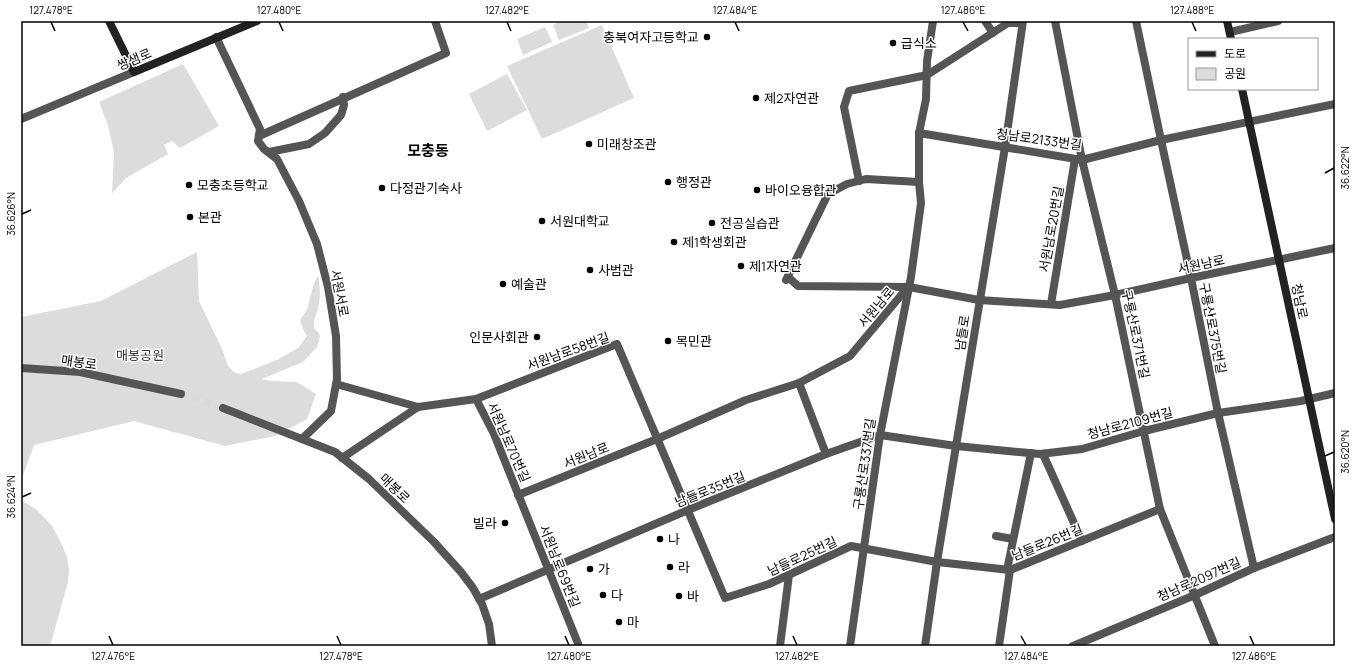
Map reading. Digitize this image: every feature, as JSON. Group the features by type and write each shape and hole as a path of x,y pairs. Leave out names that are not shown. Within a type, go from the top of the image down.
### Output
{"main road":[{"path":"109,21 134,72"},
{"name":"쌍샘로","path":"134,72 257,21"},
{"path":"1227,21 1230,36"},
{"name":"청남로","path":"1242,90 1335,519"}],"street":[{"path":"259,136 446,53 435,21"},
{"name":"구룡산로337번길","path":"850,646 880,435 922,203 919,182 919,133 926,99 927,61 933,21"},
{"path":"985,21 993,33"},
{"path":"1048,21 1056,21"},
{"name":"구룡산로371번길","path":"1056,21 1078,159 1115,295 1160,509 1215,646"},
{"name":"구룡산로375번길","path":"1136,21 1191,278 1218,413 1254,568"},
{"path":"1230,36 1278,21"},
{"name":"남들로","path":"925,646 979,300 1005,147 1023,22 1008,23 927,75"},
{"name":"서원서로","path":"216,37 260,130 258,141 276,158 299,201 317,244 328,287 336,336 336,384 331,411 302,438"},
{"name":"쌍샘로","path":"21,119 134,72"},
{"path":"859,181 844,107 849,91 927,75"},
{"path":"269,152 308,144 319,137 341,116 344,105 343,98"},
{"name":"청남로2133번길","path":"919,133 1078,159 1161,140 1335,104"},
{"name":"서원남로20번길","path":"1051,304 1078,159"},
{"path":"908,287 798,286 788,278 786,280 828,194 847,184 866,179 919,182"},
{"name":"서원남로","path":"518,495 657,439 746,400 798,383 850,356 908,287 979,300 1060,305 1115,295 1335,248"},
{"name":"서원남로58번길","path":"476,399 617,344 657,439"},
{"name":"매봉로","path":"21,368 80,372 181,394"},
{"path":"798,383 826,454"},
{"path":"336,384 418,407 476,399"},
{"name":"청남로2109번길","path":"956,446 1044,454 1082,449 1144,431 1218,413 1301,402 1335,393"},
{"name":"서원남로70번길","path":"476,399 494,434 518,495"},
{"path":"342,458 418,407"},
{"name":"매봉로","path":"223,408 302,438 334,452 369,479 434,542 473,588 480,599 489,624 492,646"},
{"name":"남들로35번길","path":"480,599 688,510 826,454 880,435 956,446"},
{"path":"657,439 688,510"},
{"path":"999,646 1013,539 1032,453"},
{"path":"1044,454 1082,541"},
{"name":"서원남로69번길","path":"518,495 550,570 579,646"},
{"name":"남들로26번길","path":"937,562 1008,570 1160,509"},
{"name":"남들로25번길","path":"688,510 725,598 769,584 852,546 937,562"},
{"path":"996,536 1013,539"},
{"name":"청남로2097번길","path":"1073,646 1195,595 1254,568 1335,537"},
{"path":"780,646 789,575"}],"green space":[{"path":"561,21 586,21 589,28 559,40 553,25"},
{"path":"602,25 634,98 542,139 507,66"},
{"path":"545,27 552,42 523,55 517,39"},
{"path":"183,64 219,126 180,148 172,141 164,145 168,154 126,178 112,193 114,152 108,125 99,102"},
{"path":"507,74 527,110 487,131 469,94"},
{"name":"매봉공원","path":"197,252 199,301 222,349 228,366 235,373 241,374 277,360 298,348 307,336 300,320 307,310 314,283 318,276 320,300 314,324 315,330 320,336 317,347 303,362 262,379 271,381 297,382 316,394 307,419 275,436 225,446 134,421 34,445 21,481 21,317 101,301"},
{"path":"21,500 37,510 52,526 67,557 69,570 68,582 50,646 21,646"}],"tunnel":[{"path":"181,394 223,408"}],"place":[{"name":"충북여자고등학교","path":"707,37"},
{"name":"급식소","path":"893,43"},
{"name":"제2자연관","path":"756,98"},
{"name":"미래창조관","path":"589,144"},
{"name":"행정관","path":"668,182"},
{"name":"모충초등학교","path":"189,185"},
{"name":"다정관기숙사","path":"382,188"},
{"name":"바이오융합관","path":"757,190"},
{"name":"본관","path":"190,217"},
{"name":"서원대학교","path":"542,221"},
{"name":"전공실습관","path":"712,223"},
{"name":"제1학생회관","path":"674,242"},
{"name":"제1자연관","path":"741,266"},
{"name":"사범관","path":"590,270"},
{"name":"예술관","path":"503,284"},
{"name":"인문사회관","path":"537,337"},
{"name":"목민관","path":"668,341"},
{"name":"빌라","path":"505,523"},
{"name":"나","path":"660,539"},
{"name":"라","path":"670,567"},
{"name":"가","path":"590,569"},
{"name":"다","path":"603,595"},
{"name":"바","path":"679,596"},
{"name":"마","path":"619,622"}],"district":[{"name":"모충동","path":"428,150"}]}
